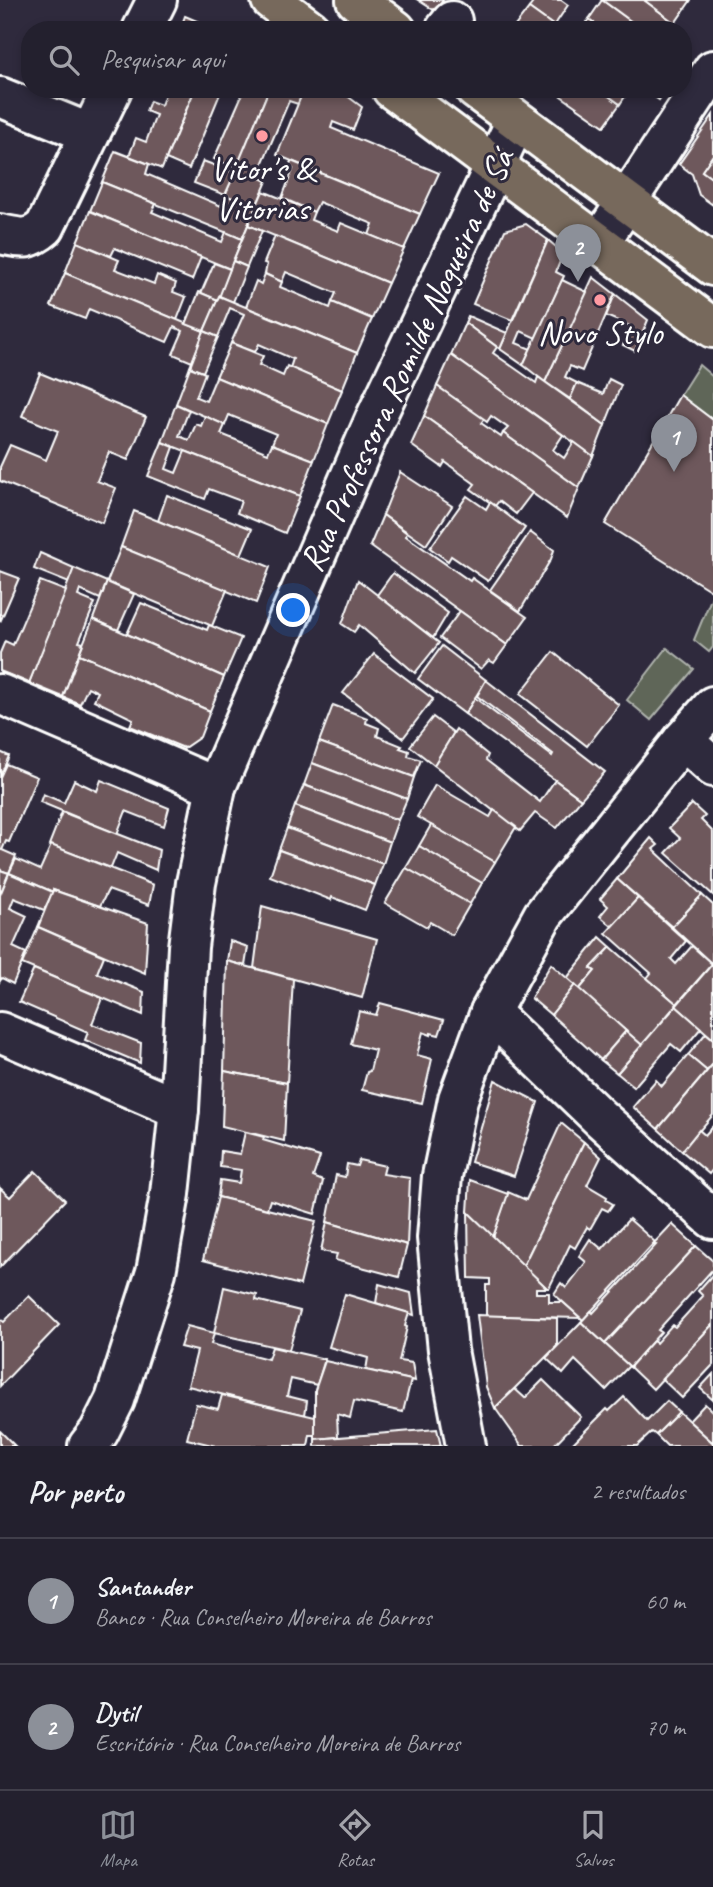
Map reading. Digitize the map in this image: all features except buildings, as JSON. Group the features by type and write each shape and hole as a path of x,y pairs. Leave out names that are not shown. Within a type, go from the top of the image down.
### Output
{"main road":[{"path":"271,0 299,21"},
{"path":"356,0 384,21"},
{"path":"404,98 713,328"},
{"path":"487,98 713,266"}],"street":[{"path":"146,21 157,0"},
{"path":"600,242 713,70"},
{"path":"0,97 89,132"},
{"path":"0,234 24,239 36,235 45,227 107,98"},
{"name":"Rua Professora Romilde Nogueira de Sá","path":"88,1446 99,1432 115,1400 156,1272 170,1194 179,1109 188,947 196,883 216,787 374,419 516,121"},
{"path":"0,694 216,787"},
{"path":"469,1441 448,1350 437,1238 442,1176 458,1099 490,1012 543,915 713,706"},
{"path":"683,740 713,767"},
{"path":"490,1012 600,1118 713,1219"},
{"path":"0,1032 179,1109"}],"green space":[{"path":"699,365 713,377 713,420 680,395"},
{"path":"713,594 713,647 709,652 694,640"},
{"path":"667,648 694,669 651,720 627,700"}],"place":[{"name":"Vitor's & Vitorias","path":"262,136"},
{"name":"Dytil","path":"578,282"},
{"name":"Novo Stylo","path":"600,300"},
{"name":"Santander","path":"674,472"}]}
